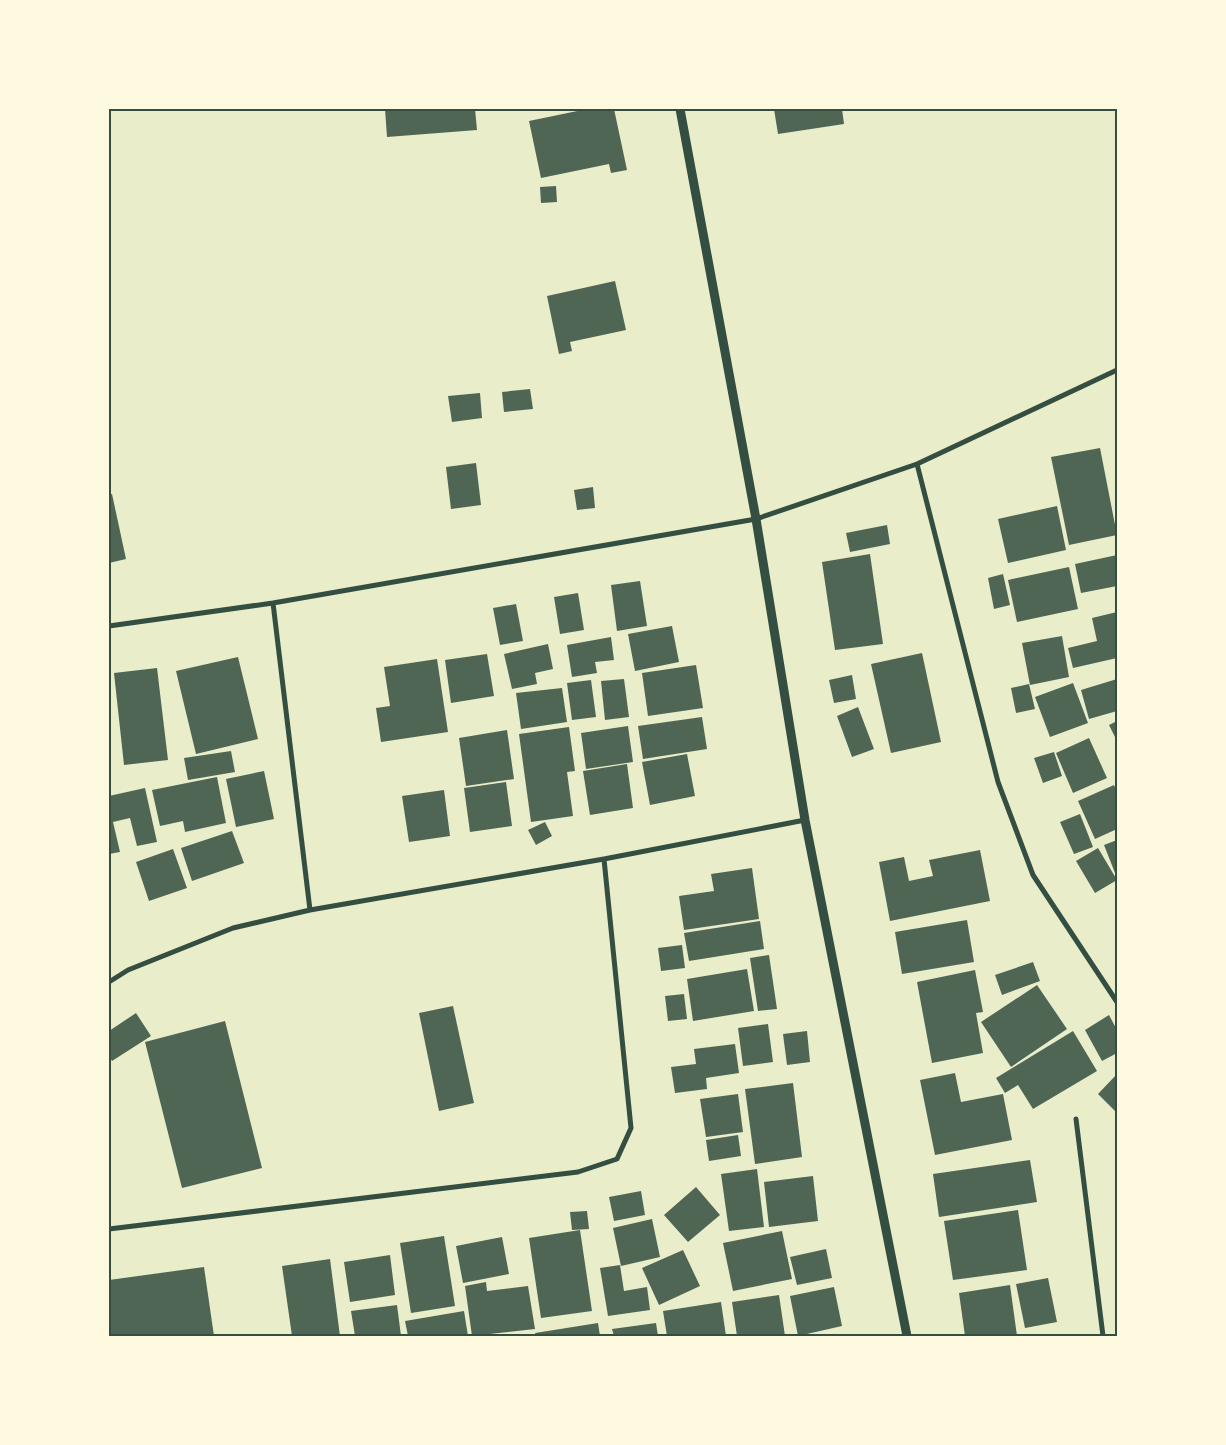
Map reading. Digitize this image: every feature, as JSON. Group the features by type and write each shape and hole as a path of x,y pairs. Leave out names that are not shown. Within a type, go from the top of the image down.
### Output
{"street":[{"path":"680,109 756,519 805,820 907,1336"},
{"path":"109,626 272,604 756,519 917,464 1117,370"},
{"path":"917,464 998,782 1033,875 1117,1002"},
{"path":"272,604 310,910"},
{"path":"109,982 128,970 233,928 310,910 604,859 805,820"},
{"path":"109,1229 578,1172 617,1159 631,1128 604,859"},
{"path":"1076,1119 1103,1336"}],"building":[{"path":"385,109 475,109 477,130 387,137"},
{"path":"587,109 614,109 627,170 611,173 609,164 541,178 529,121"},
{"path":"774,109 842,109 844,124 778,134"},
{"path":"556,186 557,202 541,203 540,187"},
{"path":"615,281 626,330 570,342 572,351 559,354 547,296"},
{"path":"530,389 533,409 504,412 502,392"},
{"path":"480,393 482,418 452,422 448,396"},
{"path":"1100,448 1117,535 1069,545 1051,457"},
{"path":"476,463 481,505 451,509 446,467"},
{"path":"593,487 595,508 577,510 574,490"},
{"path":"112,494 126,559 109,563 109,495"},
{"path":"1057,506 1066,550 1008,563 998,519"},
{"path":"887,525 890,544 850,552 846,533"},
{"path":"870,554 883,644 835,650 822,562"},
{"path":"1117,555 1117,586 1081,593 1075,564"},
{"path":"1069,567 1078,609 1017,622 1008,580"},
{"path":"1003,574 1010,605 994,609 988,578"},
{"path":"640,581 647,626 617,631 611,585"},
{"path":"578,593 584,630 560,634 554,597"},
{"path":"516,604 523,641 500,645 493,608"},
{"path":"1117,612 1117,658 1073,668 1068,648 1097,641 1092,618"},
{"path":"672,626 679,662 635,671 628,634"},
{"path":"1062,636 1069,677 1030,685 1022,643"},
{"path":"611,637 614,660 595,662 597,673 572,677 567,645"},
{"path":"548,644 553,669 535,673 537,684 512,689 504,654"},
{"path":"922,653 941,742 891,753 871,664"},
{"path":"487,654 494,696 451,703 445,660"},
{"path":"238,657 258,739 196,754 176,671"},
{"path":"437,659 448,732 381,742 376,708 390,706 384,667"},
{"path":"696,665 703,708 648,716 642,673"},
{"path":"157,668 168,760 124,765 114,673"},
{"path":"852,675 856,699 834,703 829,680"},
{"path":"624,679 629,717 605,720 601,681"},
{"path":"1117,679 1117,711 1089,719 1081,690"},
{"path":"591,680 596,717 572,720 567,683"},
{"path":"1073,683 1088,723 1050,737 1035,697"},
{"path":"1029,684 1035,709 1016,713 1011,688"},
{"path":"562,688 567,722 521,729 516,693"},
{"path":"858,707 874,749 852,757 837,716"},
{"path":"702,717 707,749 643,759 638,726"},
{"path":"1117,721 1117,741 1109,725"},
{"path":"628,726 633,762 586,769 581,733"},
{"path":"569,727 575,771 567,772 573,816 531,822 519,734"},
{"path":"507,730 514,779 466,786 459,738"},
{"path":"1089,738 1107,778 1073,793 1056,753"},
{"path":"231,751 235,772 188,780 184,758"},
{"path":"1054,752 1062,776 1043,783 1034,758"},
{"path":"687,754 695,796 650,805 642,762"},
{"path":"627,764 633,808 590,815 583,771"},
{"path":"264,771 274,819 236,827 226,779"},
{"path":"217,777 226,823 185,832 183,821 160,826 152,790"},
{"path":"506,782 512,826 470,832 464,788"},
{"path":"1114,785 1117,792 1117,829 1095,839 1078,801"},
{"path":"145,788 157,842 137,846 130,818 113,822 120,852 109,854 109,796"},
{"path":"444,790 450,836 409,842 402,796"},
{"path":"1080,814 1093,847 1074,854 1060,822"},
{"path":"545,822 552,836 536,845 528,830"},
{"path":"232,831 244,863 192,881 181,848"},
{"path":"1117,840 1117,878 1104,845"},
{"path":"1098,848 1117,880 1095,893 1076,861"},
{"path":"173,849 187,888 149,901 136,862"},
{"path":"980,850 990,901 890,921 879,862 904,857 909,881 933,876 929,860"},
{"path":"752,868 759,919 684,930 679,896 714,891 711,874"},
{"path":"967,920 974,962 902,974 895,932"},
{"path":"760,921 764,949 689,961 684,933"},
{"path":"682,945 685,968 661,971 658,948"},
{"path":"769,955 777,1009 758,1011 750,958"},
{"path":"1033,962 1040,981 1002,995 995,975"},
{"path":"747,969 754,1011 693,1021 687,979"},
{"path":"975,970 983,1012 976,1013 983,1053 932,1063 917,982"},
{"path":"1037,985 1067,1029 1011,1067 981,1022"},
{"path":"684,994 687,1019 668,1021 665,996"},
{"path":"453,1006 474,1103 439,1111 419,1013"},
{"path":"136,1013 151,1036 112,1061 109,1056 109,1031"},
{"path":"1109,1015 1117,1030 1117,1053 1102,1061 1085,1030"},
{"path":"225,1021 262,1168 182,1188 145,1042"},
{"path":"768,1024 773,1062 743,1066 738,1028"},
{"path":"807,1031 810,1062 787,1065 783,1034"},
{"path":"1073,1031 1097,1071 1033,1109 1018,1085 1005,1093 996,1078"},
{"path":"735,1044 739,1073 706,1078 707,1089 675,1093 671,1067 696,1064 694,1049"},
{"path":"955,1073 961,1102 1003,1094 1012,1140 935,1155 920,1080"},
{"path":"1117,1074 1117,1113 1098,1094"},
{"path":"793,1083 802,1157 755,1164 745,1089"},
{"path":"738,1094 743,1132 706,1137 700,1099"},
{"path":"738,1135 741,1156 709,1161 706,1140"},
{"path":"1030,1160 1037,1202 939,1217 933,1174"},
{"path":"757,1169 764,1227 729,1231 721,1174"},
{"path":"813,1176 818,1221 769,1227 764,1182"},
{"path":"696,1187 720,1215 688,1242 664,1215"},
{"path":"641,1191 645,1215 614,1221 609,1197"},
{"path":"1018,1210 1027,1270 953,1280 944,1221"},
{"path":"587,1211 589,1229 572,1230 570,1212"},
{"path":"652,1219 660,1257 621,1266 613,1228"},
{"path":"580,1230 592,1311 541,1318 529,1238"},
{"path":"782,1231 792,1279 733,1291 723,1243"},
{"path":"444,1236 455,1306 411,1313 400,1243"},
{"path":"502,1237 509,1274 463,1283 456,1246"},
{"path":"826,1249 832,1278 797,1285 790,1257"},
{"path":"683,1250 700,1286 659,1305 642,1268"},
{"path":"390,1255 395,1295 350,1302 344,1262"},
{"path":"330,1259 340,1336 292,1336 282,1266"},
{"path":"620,1265 624,1291 647,1287 650,1310 608,1316 600,1268"},
{"path":"204,1267 214,1336 109,1336 109,1280"},
{"path":"1048,1278 1057,1322 1025,1328 1016,1284"},
{"path":"486,1282 487,1291 528,1286 535,1329 472,1336 465,1286"},
{"path":"1010,1285 1017,1336 965,1336 959,1293"},
{"path":"834,1287 842,1326 798,1336 790,1296"},
{"path":"779,1295 785,1336 737,1336 732,1302"},
{"path":"721,1302 726,1336 667,1336 663,1311"},
{"path":"397,1305 401,1336 355,1336 351,1311"},
{"path":"464,1311 468,1336 408,1336 405,1321"},
{"path":"598,1323 600,1336 536,1336 535,1333"},
{"path":"656,1323 658,1336 614,1336 612,1329"}]}
